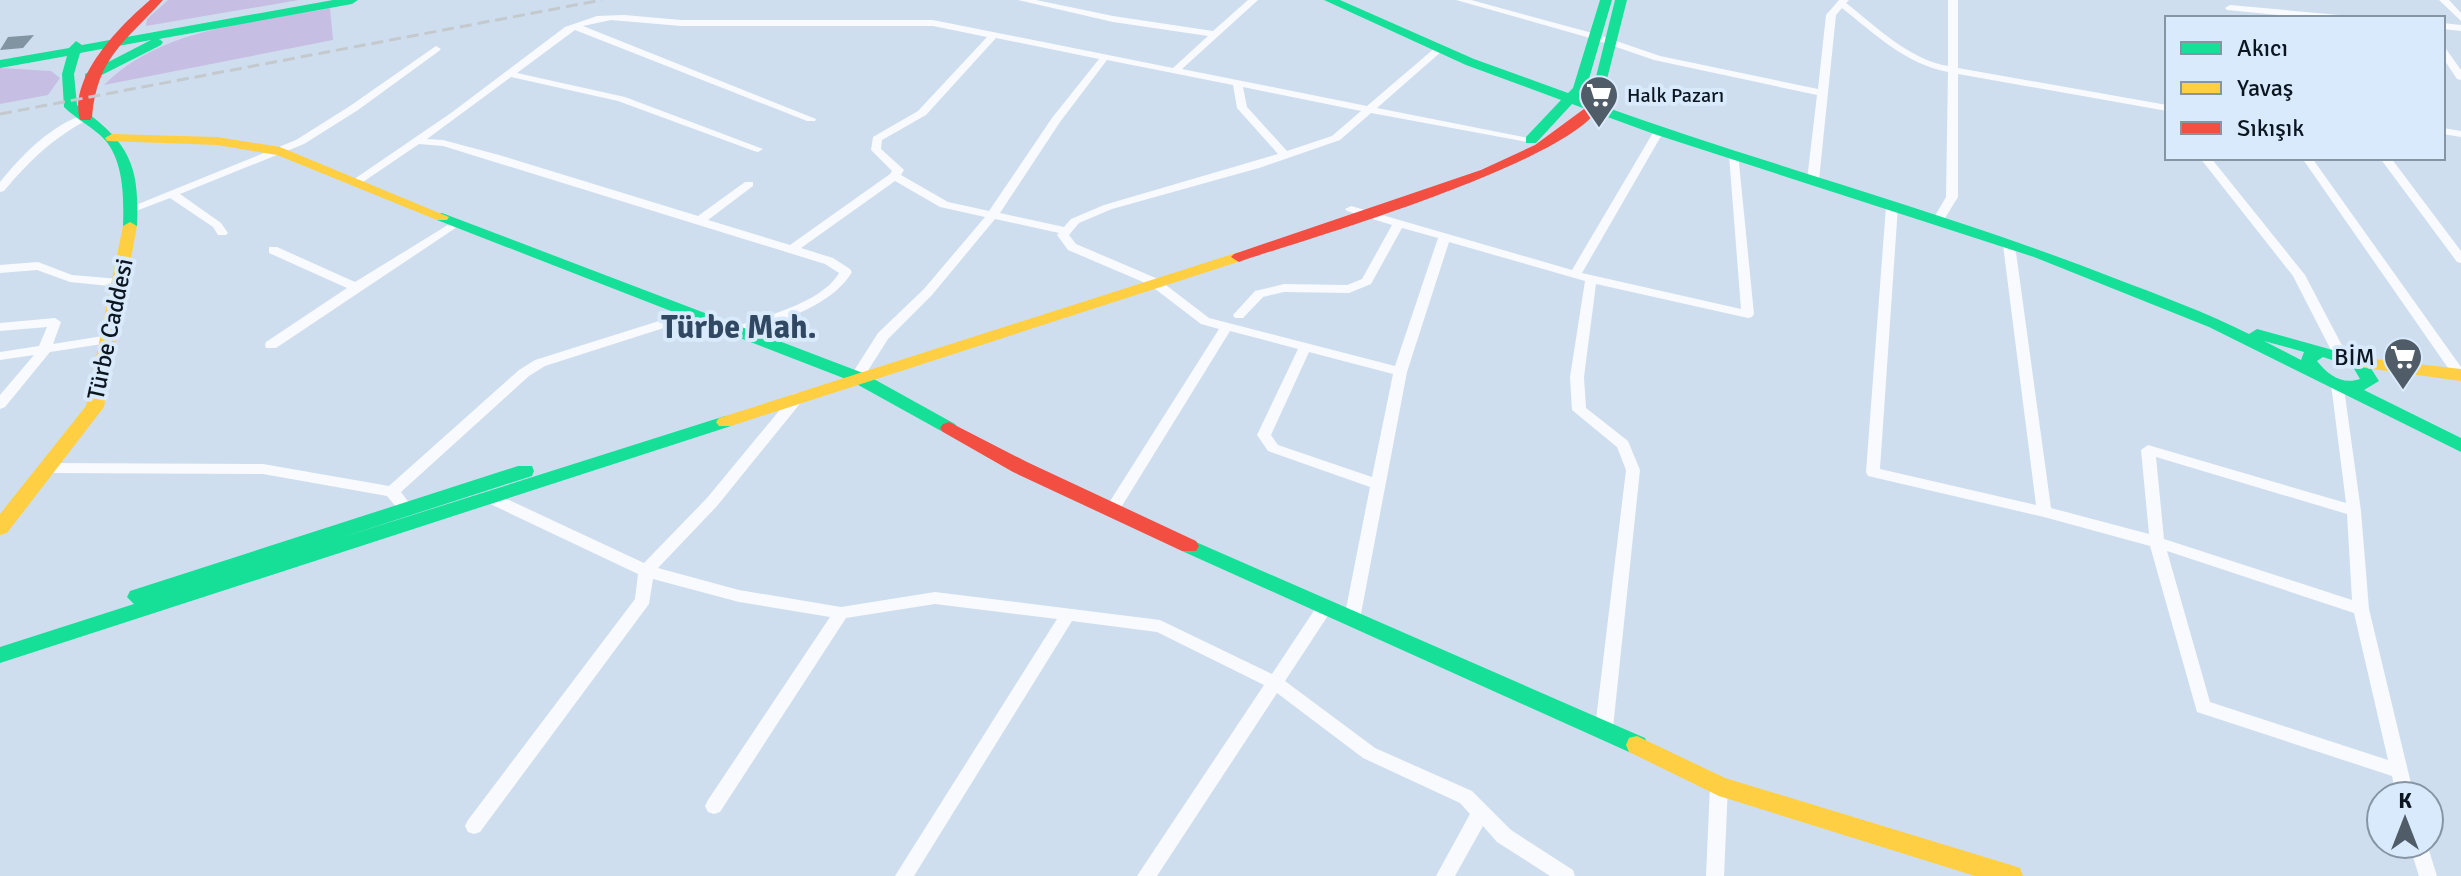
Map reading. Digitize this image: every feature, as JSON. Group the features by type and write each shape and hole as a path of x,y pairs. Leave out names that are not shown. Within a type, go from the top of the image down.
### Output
{"main road":[{"path":"85,117 84,92 90,77 124,28 157,0"},
{"path":"0,62 321,0"},
{"path":"114,41 182,32 352,0"},
{"path":"1330,0 1439,49 1594,108 2009,245 2215,323 2340,356 2461,375"},
{"path":"0,655 798,397 861,369 1147,279 1370,214 1486,173 1540,148 1594,108 1606,0"},
{"path":"1147,279 1436,183 1513,152 1545,130 1568,98 1579,89 1621,0"},
{"path":"90,77 182,32"},
{"path":"75,48 68,74 71,107 112,138 217,141 280,151 834,371"},
{"path":"0,62 44,65 68,74"},
{"name":"Türbe Caddesi","path":"0,528 95,407 129,241 132,209 124,160 112,138"},
{"path":"2215,323 2461,446"},
{"path":"2311,355 2340,356 2368,372 2370,381 2355,387 2330,381 2308,362 2311,355"},
{"path":"0,643 406,508 834,371 861,369 1020,467 1325,607 1604,728 1719,786 2011,876"}],"street":[{"path":"1023,0 1113,19 1215,34"},
{"path":"1177,69 1253,0"},
{"path":"1938,221 1952,197 1953,0"},
{"path":"2444,0 2461,18"},
{"path":"1466,1 1657,58 1821,93"},
{"path":"1813,180 1831,15 1843,2 1909,56 1952,72 2165,108"},
{"path":"2227,4 2323,16"},
{"path":"356,182 418,141 574,26 586,20 622,15 676,23 933,23 1529,141"},
{"path":"574,26 811,119"},
{"path":"792,249 895,176 898,170 876,150 877,139 922,113 994,35"},
{"path":"132,209 300,142 354,108 436,49"},
{"path":"1400,372 1205,321 1147,279 1072,247 1063,235 1075,221 1108,207 1336,138 1439,49"},
{"path":"2445,54 2461,77"},
{"path":"861,369 883,336 928,292 992,216 1056,120 1105,57"},
{"path":"509,74 621,99 758,149"},
{"path":"1237,82 1242,108 1285,155"},
{"path":"0,189 36,147 55,132 85,117"},
{"path":"1604,728 1633,470 1623,444 1579,410 1577,377 1583,277 1659,131"},
{"path":"418,141 443,143 495,157 792,249 846,272 844,280 818,299 736,331"},
{"path":"1351,209 1583,277 1748,314 1734,155"},
{"path":"2207,160 2299,275 2340,356"},
{"path":"2308,160 2461,375"},
{"path":"2387,160 2461,259"},
{"path":"895,176 944,205 1066,231"},
{"path":"700,220 749,184"},
{"path":"172,194 217,225 222,233"},
{"path":"1892,206 1873,472 2157,542 2361,609"},
{"path":"1239,315 1259,294 1284,288 1349,289 1367,281 1399,222"},
{"path":"271,345 456,223"},
{"path":"1352,619 1400,372 1445,236"},
{"path":"2009,245 2044,512"},
{"path":"273,250 356,287"},
{"path":"0,269 38,266 70,278 119,283"},
{"path":"392,492 524,373 540,363 694,314"},
{"path":"0,327 55,322 45,349 0,404"},
{"path":"1112,510 1226,327"},
{"path":"0,356 109,339"},
{"path":"1305,348 1264,435 1273,448 1378,484"},
{"path":"2330,381 2354,511 2361,609 2401,780"},
{"path":"474,826 643,600 646,571 712,502 798,397"},
{"path":"2354,511 2148,450 2157,542 2203,707 2398,771"},
{"path":"48,468 263,469 392,492 406,508"},
{"path":"489,497 646,571 739,596 841,613 935,598 1160,626 1275,683 1369,753 1466,797 1504,836 1566,876"},
{"path":"1146,876 1325,607"},
{"path":"714,806 841,613"},
{"path":"904,876 1069,613"},
{"path":"1715,876 1719,786"},
{"path":"1445,876 1481,812"}],"shaded area":[{"path":"168,0 299,0 146,26 147,19"},
{"path":"330,8 333,40 104,85 127,66 181,39 210,30"},
{"path":"0,68 51,71 60,78 48,95 0,104"}],"building":[{"path":"34,35 23,48 0,50 8,37"}],"railway":[{"path":"0,114 602,0"}],"traffic: fast":[{"path":"0,64 352,0"},
{"path":"1330,0 1470,62 1659,131 2039,254 2215,323 2321,377"},
{"path":"1531,140 1579,89 1606,0"},
{"path":"1595,99 1621,0"},
{"path":"90,77 157,42"},
{"path":"76,45 68,74 71,107 103,130 122,156 128,180 130,226"},
{"path":"442,217 857,377 949,428"},
{"path":"2257,334 2323,352"},
{"path":"2323,352 2359,363 2370,381 2353,387 2328,380 2308,362 2311,355 2323,352"},
{"path":"2345,388 2461,446"},
{"path":"0,655 725,422"},
{"path":"137,597 525,471"},
{"path":"1189,546 1637,745"}],"traffic: slow":[{"path":"112,138 217,141 280,151 442,217"},
{"path":"0,528 95,407 130,226"},
{"path":"725,422 1239,257"},
{"path":"2357,362 2461,375"},
{"path":"1637,745 1719,786 2011,876"}],"traffic: jam":[{"path":"85,117 91,81 107,51 130,24 157,0"},
{"path":"1239,257 1486,173 1540,148 1594,108 1595,99"},
{"path":"949,428 1020,467 1189,546"}],"place":[{"name":"Halk Pazarı","path":"1599,129"},
{"name":"BİM","path":"2403,391"}],"district":[{"name":"Türbe Mah.","path":"739,327"}]}
